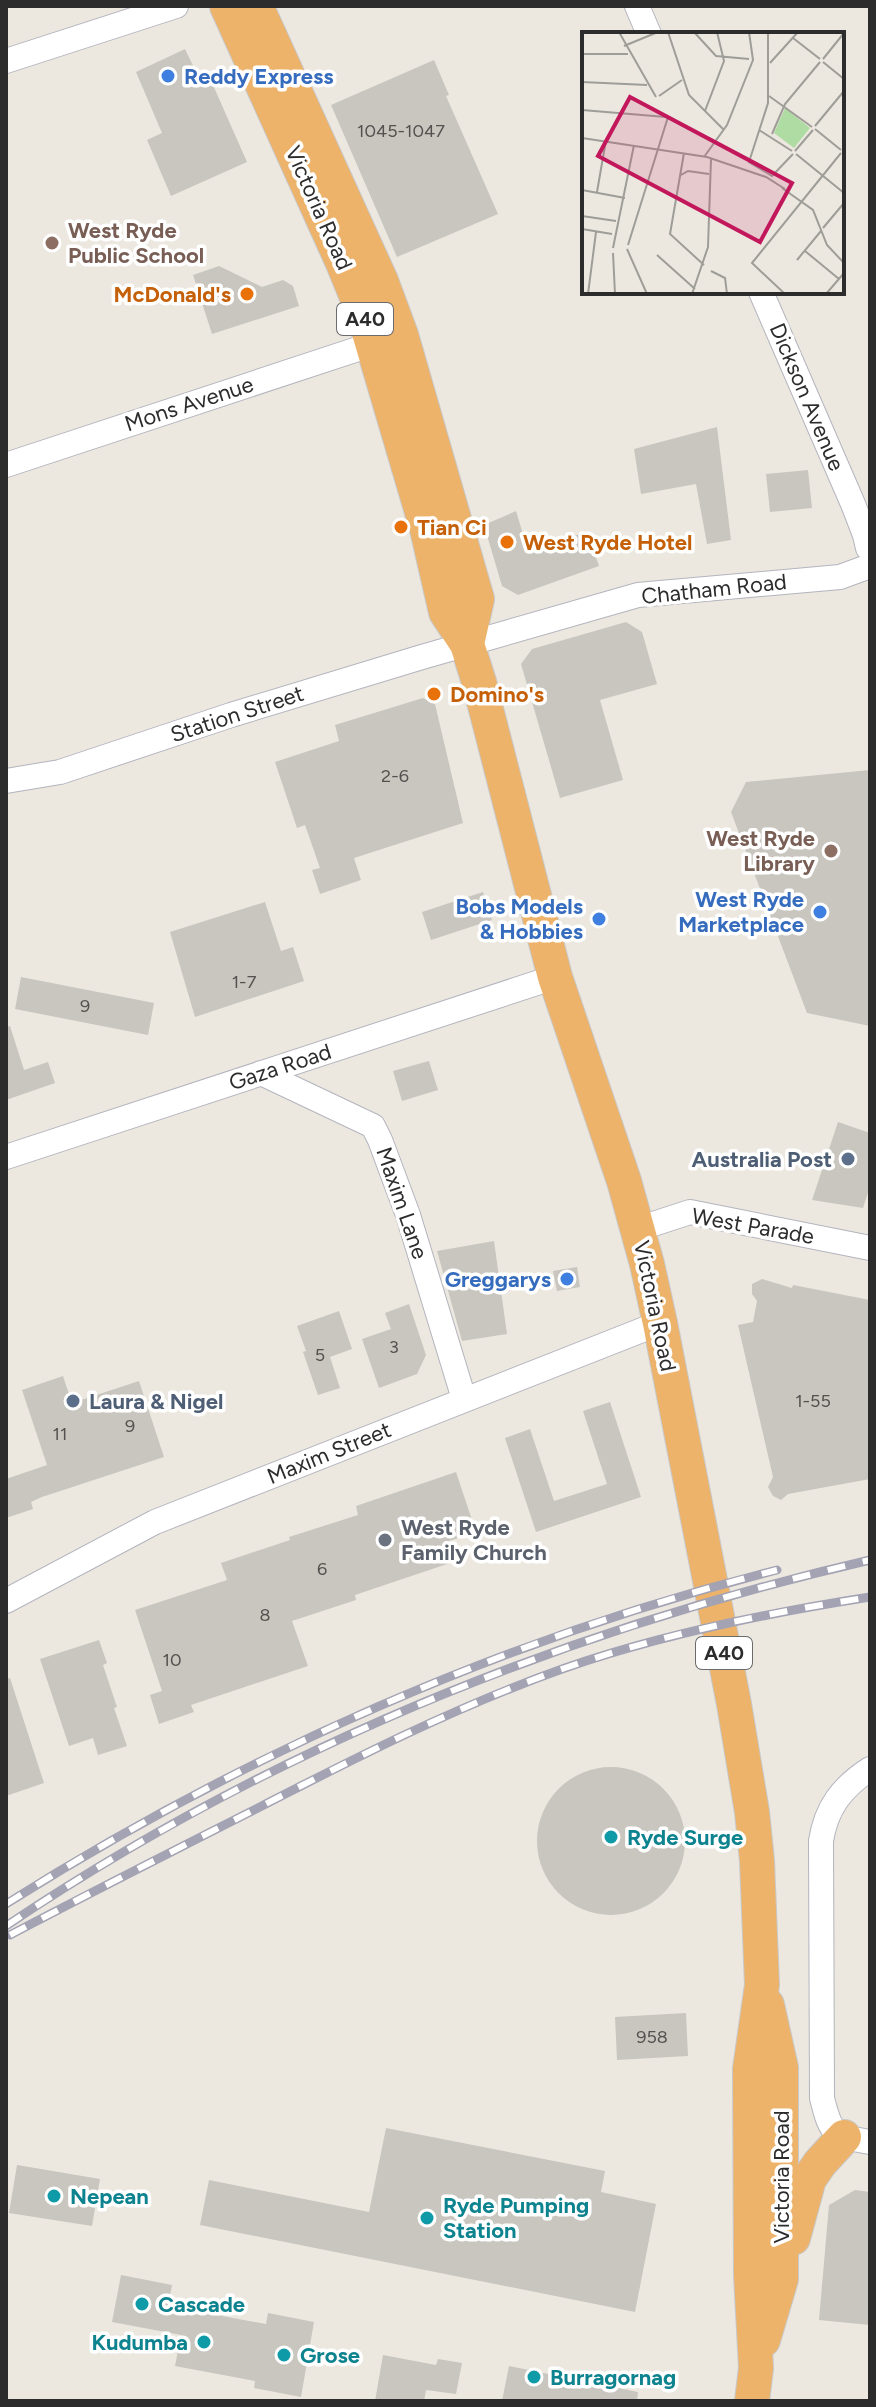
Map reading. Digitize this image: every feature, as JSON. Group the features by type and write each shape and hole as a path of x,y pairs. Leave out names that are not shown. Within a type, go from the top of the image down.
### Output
{"highway":[{"name":"Victoria Road","path":"227,6 343,263 373,344 427,529 446,612 467,644 555,977 624,1181 660,1323 752,1812 757,1861 762,1985 750,2069 754,2385"},
{"name":"Victoria Road","path":"256,6 392,309 477,599 467,644"},
{"name":"Victoria Road","path":"754,2385 781,2279 781,2068 762,1985"},
{"path":"781,2279 809,2179 820,2163 857,2140"}],"street":[{"path":"6,61 176,6"},
{"path":"637,6 648,32"},
{"name":"Dickson Avenue","path":"762,294 853,504 870,555"},
{"name":"Mons Avenue","path":"6,465 373,344"},
{"name":"Chatham Road","path":"467,644 638,595 840,577 870,555"},
{"name":"Station Street","path":"6,781 60,772 246,710 467,644"},
{"name":"Gaza Road","path":"6,1157 555,977"},
{"name":"Maxim Lane","path":"261,1073 373,1126 408,1215 464,1399"},
{"name":"West Parade","path":"638,1229 690,1212 870,1248"},
{"name":"Maxim Street","path":"6,1601 155,1522 660,1323"},
{"name":"Victoria Road","path":"857,2140 836,2133 827,2120 822,2098 821,1841 830,1808 851,1782 870,1769"}],"building":[{"path":"185,49 200,80 209,76 247,162 171,196 147,140 162,133 136,72"},
{"path":"434,60 449,95 446,96 498,214 397,257 331,105"},
{"name":"McDonald's","path":"219,266 262,287 283,280 293,286 299,306 212,334 193,275"},
{"path":"717,427 731,540 707,544 696,484 641,494 634,449"},
{"path":"808,470 812,508 770,512 766,474"},
{"name":"West Ryde Hotel","path":"516,511 529,554 587,531 599,566 518,595 502,586 484,525"},
{"path":"626,622 642,632 657,684 600,700 623,780 560,798 521,664 532,649"},
{"path":"423,698 435,704 463,823 354,858 361,880 320,894 312,870 320,868 305,825 297,828 275,762 339,741 335,725"},
{"name":"West Ryde Marketplace","path":"870,770 870,1026 807,1013 731,812 746,782"},
{"path":"483,892 492,920 431,940 422,912"},
{"path":"265,902 281,951 293,947 304,981 195,1017 170,932"},
{"path":"21,977 154,1003 148,1035 15,1009"},
{"path":"10,1026 24,1070 48,1062 55,1083 6,1100 6,1027"},
{"path":"429,1061 438,1090 402,1101 393,1071"},
{"name":"Australia Post","path":"838,1122 870,1133 870,1186 863,1208 812,1200"},
{"path":"494,1241 507,1334 462,1341 437,1251"},
{"name":"Greggarys","path":"577,1267 580,1287 557,1291 553,1271"},
{"path":"762,1279 792,1288 793,1285 870,1300 870,1479 788,1494 781,1500 773,1496 768,1487 773,1477 738,1325 753,1322 757,1301 752,1294 752,1284"},
{"path":"409,1304 426,1355 417,1374 379,1388 362,1339 391,1329 385,1313"},
{"path":"339,1311 352,1349 330,1357 340,1388 318,1395 297,1326"},
{"path":"63,1376 72,1403 139,1381 164,1457 42,1497 31,1502 33,1509 6,1518 6,1479 47,1465 22,1390"},
{"path":"610,1402 641,1497 536,1532 505,1438 530,1429 554,1501 607,1484 583,1411"},
{"path":"456,1472 476,1532 446,1542 453,1562 355,1595 356,1600 292,1621 308,1666 191,1705 194,1712 159,1724 150,1695 162,1691 135,1610 227,1580 221,1563 358,1515 356,1506"},
{"path":"99,1640 107,1663 103,1665 117,1707 114,1708 127,1746 98,1755 93,1738 69,1746 40,1659"},
{"path":"10,1678 44,1783 6,1796 6,1679"},
{"name":"Ryde Surge","path":"611,1767 639,1773 663,1789 679,1813 685,1841 679,1869 663,1893 639,1909 611,1915 583,1909 559,1893 543,1869 537,1841 543,1813 559,1789 583,1773"},
{"path":"686,2013 688,2056 617,2060 615,2017"},
{"name":"Ryde Pumping Station","path":"386,2128 605,2171 601,2192 656,2204 635,2312 200,2225 209,2180 369,2212"},
{"name":"Nepean","path":"17,2165 100,2179 92,2226 9,2213"},
{"path":"855,2190 870,2192 870,2325 819,2320 829,2205"},
{"path":"121,2275 172,2285 168,2306 266,2324 268,2313 314,2322 301,2397 254,2388 255,2381 175,2366 181,2335 112,2322"},
{"path":"383,2355 436,2365 438,2359 462,2363 456,2394 426,2390 424,2401 375,2401"},
{"name":"Burragornag","path":"509,2366 638,2392 637,2401 502,2401"}],"railway":[{"path":"6,1926 106,1863 208,1805 314,1752 421,1704 642,1622 870,1560"},
{"path":"6,1904 188,1799 378,1707 476,1666 575,1630 777,1570"},
{"path":"10,1935 367,1753 525,1683 602,1656 677,1635 870,1597"}],"place":[{"name":"Reddy Express","path":"168,76"},
{"name":"West Ryde Public School","path":"52,243"},
{"name":"McDonald's","path":"247,294"},
{"name":"Tian Ci","path":"401,527"},
{"name":"West Ryde Hotel","path":"507,542"},
{"name":"Domino's","path":"434,694"},
{"name":"West Ryde Library","path":"831,851"},
{"name":"West Ryde Marketplace","path":"820,912"},
{"name":"Bobs Models & Hobbies","path":"599,919"},
{"name":"Australia Post","path":"848,1159"},
{"name":"Greggarys","path":"567,1279"},
{"name":"Laura & Nigel","path":"73,1401"},
{"name":"West Ryde Family Church","path":"385,1540"},
{"name":"Ryde Surge","path":"611,1837"},
{"name":"Nepean","path":"54,2196"},
{"name":"Ryde Pumping Station","path":"427,2218"},
{"name":"Cascade","path":"142,2304"},
{"name":"Kudumba","path":"204,2342"},
{"name":"Grose","path":"284,2355"},
{"name":"Burragornag","path":"534,2377"}]}
